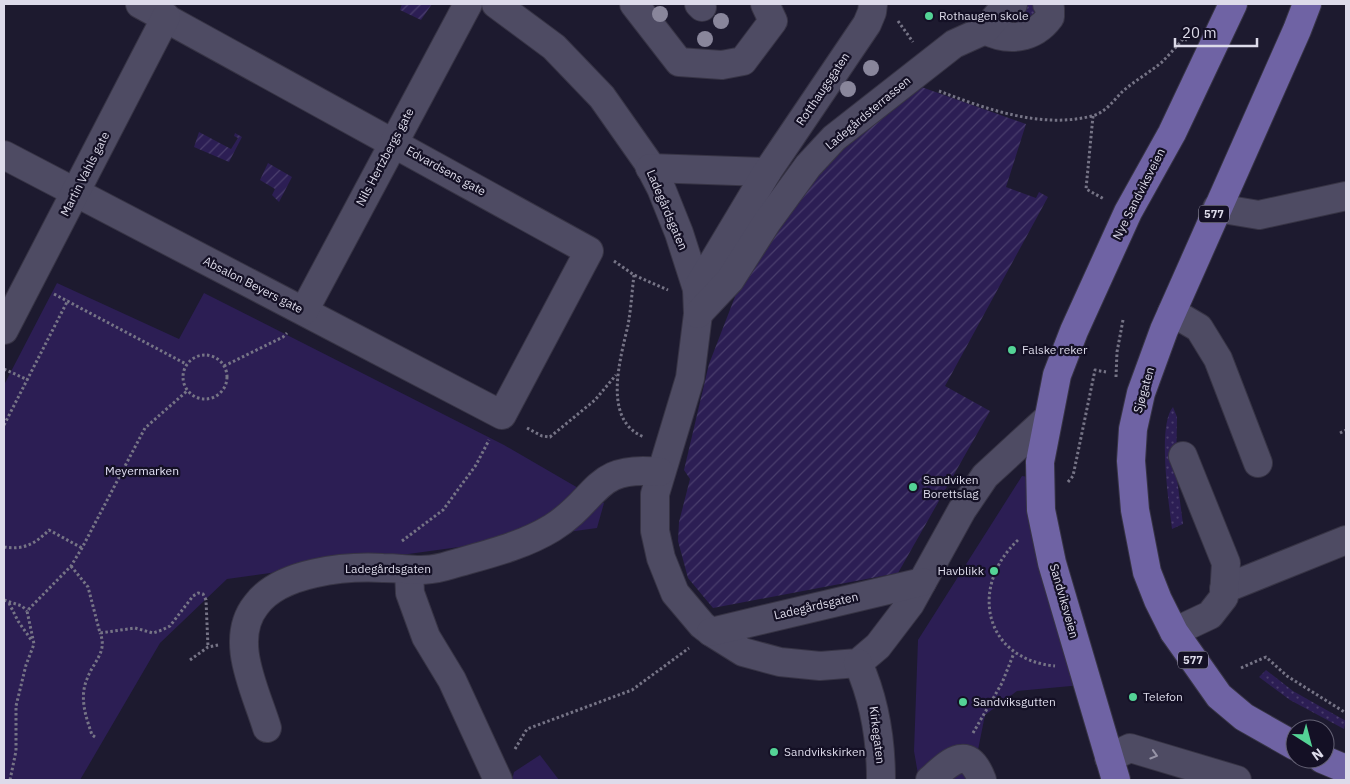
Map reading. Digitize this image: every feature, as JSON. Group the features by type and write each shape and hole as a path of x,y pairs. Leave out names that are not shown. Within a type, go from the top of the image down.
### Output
{"main road":[{"name":"Nye Sandviksveien","path":"1048,418 1057,375 1074,331 1128,212 1172,133 1233,4"},
{"name":"Sjøgaten","path":"1285,741 1244,718 1219,696 1174,632 1147,572 1135,510 1131,462 1133,429 1140,393 1172,312 1298,30 1307,4"},
{"name":"Sandviksveien","path":"1048,418 1040,462 1043,522 1068,620 1113,769"}],"street":[{"name":"Edvardsens gate","path":"140,4 393,141 589,251 502,414"},
{"name":"Nils Hertzbergs gate","path":"304,310 468,4"},
{"path":"634,4 680,62 722,65 743,61 773,21 765,4"},
{"name":"Ladegårdsterrassen","path":"697,302 730,280 751,245 808,166 834,138 954,44 985,30 997,16 1013,4"},
{"path":"985,30 993,34 1014,38 1035,32 1050,17 1050,8 1047,4"},
{"name":"Ladegårdsgaten","path":"507,7 554,46 602,96 623,124 650,168 661,188 679,233 697,302 690,378 673,439 660,472 655,494 655,531 662,558 675,593 702,625 743,652 780,662 820,666 858,663"},
{"name":"Rotthaugsgaten","path":"697,302 767,172 866,24 872,12 884,11"},
{"name":"Martin Vahls gate","path":"4,330 166,17"},
{"name":"Absalon Beyers gate","path":"4,155 502,414"},
{"path":"650,168 767,172"},
{"path":"1217,208 1259,215 1346,196"},
{"path":"1172,312 1199,328 1218,359 1258,463"},
{"path":"858,663 883,639 910,604 962,510 985,476 1048,418"},
{"path":"1174,632 1210,615 1224,597 1226,563 1183,456"},
{"name":"Ladegårdsgaten","path":"268,728 244,655 245,628 255,605 269,592 295,579 327,571 429,571 528,541 564,520 607,479 620,472 634,469 660,472"},
{"path":"1224,589 1346,540"},
{"path":"397,570 410,593 426,637 452,680 498,780"},
{"name":"Ladegårdsgaten","path":"711,632 922,582"},
{"name":"Kirkegaten","path":"858,663 868,686 879,730 881,780"},
{"path":"1113,769 1130,748 1237,780"},
{"path":"930,780 957,758 966,758 974,764 982,780"}],"path":[{"path":"884,11 901,22 914,43 898,56 912,76"},
{"path":"951,96 1002,113 1028,118 1060,119 1093,116 1108,108 1123,92 1162,62 1183,39 1195,42"},
{"path":"1093,116 1086,189 1107,201"},
{"path":"634,275 628,323 616,375 617,396 625,420 636,434"},
{"path":"29,282 68,300 186,364"},
{"path":"4,425 68,300"},
{"path":"224,366 283,337 304,310"},
{"path":"1117,352 1123,320"},
{"path":"209,355 216,357 224,366 227,376 226,384 217,396 203,400 196,398 187,391 182,381 186,364 194,357 209,355"},
{"path":"4,369 28,380"},
{"path":"1073,476 1095,370 1106,372"},
{"path":"542,436 550,437 558,431 595,400 616,375"},
{"path":"27,611 70,566 82,548 145,428 187,391"},
{"path":"397,570 392,550 410,532 443,510 466,480 502,414"},
{"path":"1340,433 1346,430"},
{"path":"1043,522 1028,530 1006,551 990,592 988,611 992,626 1014,654 1025,656 1040,664 1084,670"},
{"path":"4,547 19,550 36,543 49,530 82,548"},
{"path":"70,566 88,587 104,642 103,648 87,679 84,694 83,709 92,735 95,737"},
{"path":"100,633 135,628 153,633 162,630 170,626 184,605 198,593 203,594 206,600 208,647"},
{"path":"4,600 22,606 27,611 34,644 26,665 16,706 16,751 10,780"},
{"path":"9,603 18,621 34,644"},
{"path":"514,751 527,729 632,690 711,632"},
{"path":"957,758 1002,683 1014,654"},
{"path":"1241,668 1266,657 1287,676 1346,712"}],"green space":[{"path":"402,4 432,4 421,20 400,10"},
{"path":"1025,4 1037,5 1040,12 1021,31 1004,19"},
{"path":"910,83 1026,124 1006,187 1036,198 1039,192 1048,197 945,386 990,411 898,573 713,608 688,578 678,541 679,522 690,479 684,470 709,364 748,263 832,156"},
{"path":"199,132 231,149 238,138 234,136 235,133 242,137 229,162 194,147"},
{"path":"268,163 292,177 279,202 272,195 275,189 260,180"},
{"name":"Meyermarken","path":"57,283 179,339 204,293 504,445 604,503 597,528 227,579 160,643 80,780 4,780 4,385"},
{"path":"1173,407 1177,417 1176,471 1183,524 1172,529 1165,465 1165,447 1168,416"},
{"path":"1022,476 1029,477 1082,685 1017,691 985,715 972,780 919,780 914,751 918,640"},
{"path":"1266,670 1293,691 1346,721 1344,729 1335,724 1335,719 1325,719 1290,700 1259,677"},
{"path":"540,755 559,780 512,780 514,772"}],"place":[{"name":"Rothaugen skole","path":"929,16"},
{"name":"Falske reker","path":"1012,350"},
{"name":"Sandviken Borettslag","path":"913,487"},
{"name":"Havblikk","path":"994,571"},
{"name":"Telefon","path":"1133,697"},
{"name":"Sandviksgutten","path":"963,702"},
{"name":"Sandvikskirken","path":"774,752"}]}
